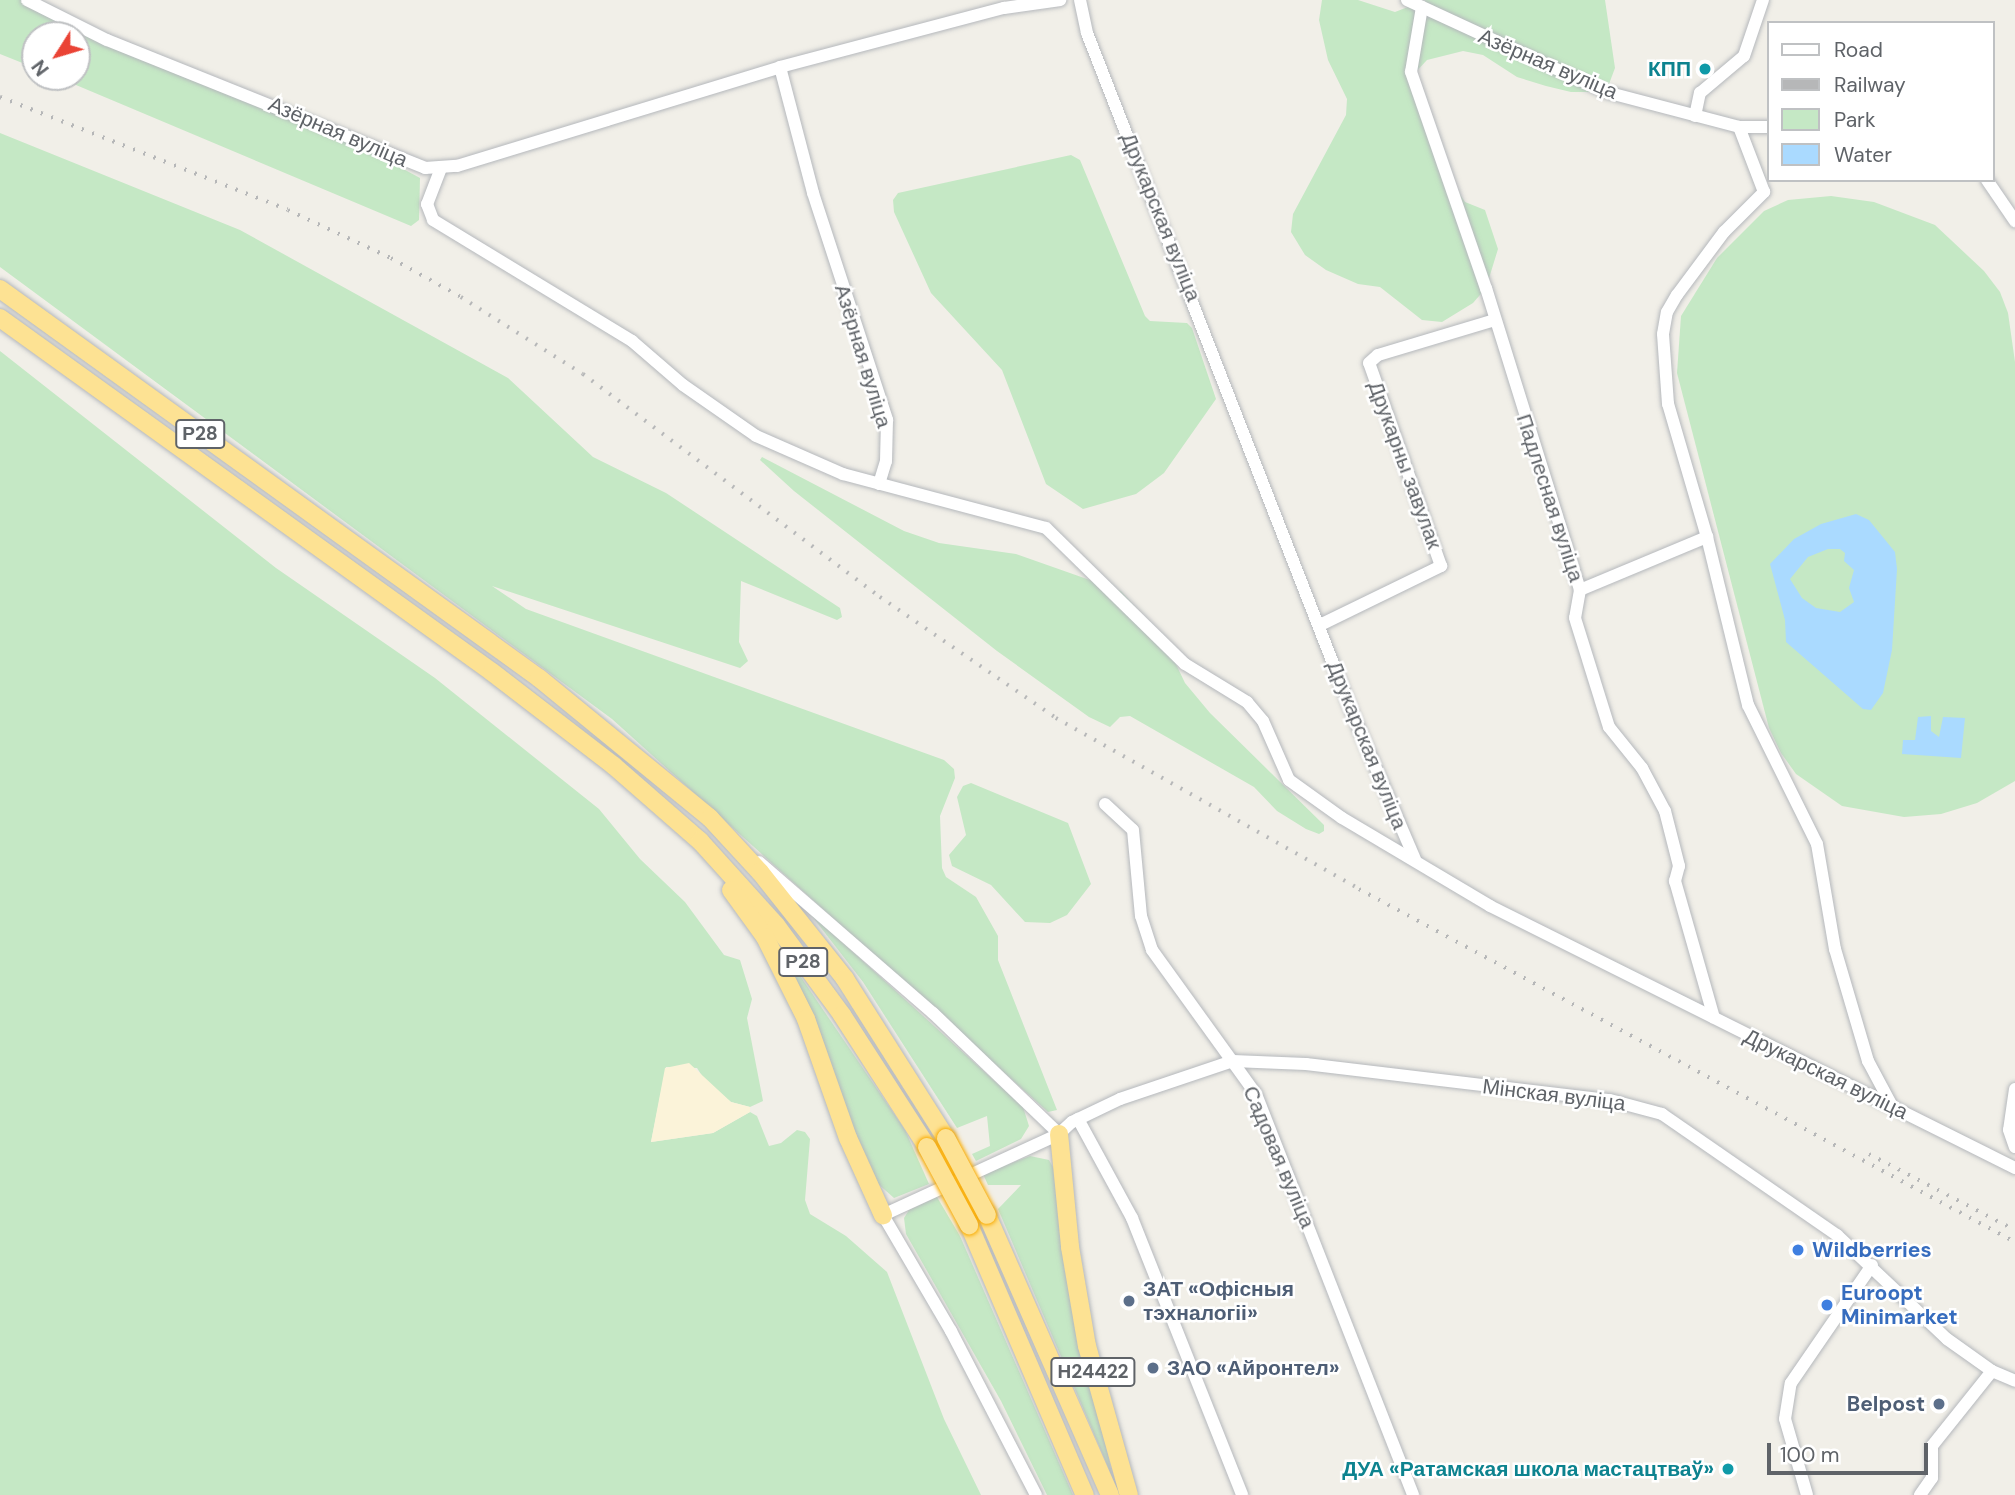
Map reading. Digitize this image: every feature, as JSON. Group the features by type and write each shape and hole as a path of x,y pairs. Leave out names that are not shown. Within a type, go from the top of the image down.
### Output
{"highway":[{"name":"Р28","path":"0,289 539,678 710,818 760,872 845,979 946,1138 986,1215 1110,1495"},
{"name":"Р28","path":"0,318 492,672 653,800 700,841 776,925 842,1015 927,1147 969,1225 1086,1495"},
{"path":"653,800 739,899 765,937 806,1018 848,1138 883,1215"},
{"name":"Н24422","path":"1059,1134 1082,1321 1129,1495"}],"street":[{"name":"Азёрная вуліца","path":"27,0 107,40 316,122 410,163 441,168 780,67 1004,8 1060,0"},
{"name":"Друкарская вуліца","path":"1080,0 1087,33 1391,812 1415,859 1464,892 2015,1168"},
{"name":"Азёрная вуліца","path":"1407,0 1606,92 1739,127 1766,127"},
{"path":"1695,116 1700,93 1745,56 1763,0"},
{"name":"Падлесная вуліца","path":"1422,7 1411,72 1495,320 1580,590 1575,618 1609,727 1642,768 1665,811 1679,866 1675,881 1714,1018"},
{"name":"Азёрная вуліца","path":"780,67 813,193 887,420 886,461 879,484"},
{"path":"1739,127 1764,192 1724,232 1684,285 1667,313 1663,334 1668,404 1707,537 1748,705 1817,844 1835,949 1868,1061 1892,1106"},
{"path":"441,168 427,204 433,220 632,341 683,385 756,436 811,463 879,484 1046,528 1185,664 1247,702 1263,721 1281,766 1298,789 1415,859"},
{"path":"1988,182 2015,221"},
{"name":"Друкарны завулак","path":"1320,625 1441,566 1369,363 1378,355 1495,320"},
{"path":"1580,590 1707,537"},
{"name":"Садовая вуліца","path":"1105,804 1133,830 1141,916 1152,950 1256,1094 1413,1495"},
{"path":"710,818 933,1013 1059,1134"},
{"name":"Мінская вуліца","path":"883,1215 1059,1134 1078,1119 1153,1086 1233,1061 1306,1064 1610,1100 1649,1108 1692,1131 1872,1265 1947,1339 1992,1371 2015,1381"},
{"path":"2015,1089 2009,1130 2015,1147"},
{"path":"1078,1119 1132,1218 1242,1495"},
{"path":"883,1215 978,1379 1037,1495"},
{"path":"1807,1495 1785,1419 1791,1383 1872,1265"},
{"path":"1923,1494 1933,1473 1932,1446 1992,1371"}],"green space":[{"path":"0,0 27,0 77,21 21,21 21,62 0,54"},
{"path":"1322,0 1358,0 1395,12 1426,0 1605,0 1615,68 1606,92 1571,92 1546,86 1517,77 1483,55 1463,51 1427,60 1413,75 1439,163 1465,202 1485,210 1498,249 1486,288 1473,303 1442,322 1422,320 1380,287 1358,284 1326,270 1305,255 1291,232 1293,214 1346,115 1347,99 1328,60 1319,20"},
{"path":"91,27 316,122 420,178 419,220 411,226 90,91"},
{"path":"0,133 240,230 508,378 593,457 666,493 840,608 842,617 837,620 741,581 739,642 748,661 740,668 492,586 526,609 944,760 954,769 955,778 940,816 942,868 946,877 976,897 998,936 998,960 1057,1110 1048,1112 612,719 0,267"},
{"path":"1071,155 1080,160 1145,316 1150,321 1187,323 1192,328 1216,399 1164,473 1136,494 1083,509 1046,484 1002,370 931,293 894,212 893,200 898,193"},
{"path":"1831,196 1874,202 1935,225 1984,271 2000,292 2008,313 2015,362 2015,781 1977,803 1941,814 1904,817 1842,806 1796,774 1781,753 1769,728 1677,373 1681,316 1717,258 1764,211 1788,200"},
{"path":"0,351 276,568 435,678 599,809 640,859 685,902 724,955 740,960 752,999 747,1018 763,1101 750,1107 731,1102 706,1082 697,1068 666,1067 651,1142 713,1133 750,1112 757,1116 769,1146 781,1143 797,1130 805,1132 810,1139 805,1200 810,1214 846,1236 887,1272 944,1419 981,1495 0,1495"},
{"path":"762,457 904,531 939,543 1016,554 1121,591 1164,639 1185,683 1210,713 1324,825 1324,831 1319,834 1306,829 1277,811 1254,787 1130,716 1120,717 1110,727 1089,717 997,651 794,491 760,460"},
{"path":"971,783 1068,823 1091,884 1067,915 1050,923 1025,922 991,885 952,866 949,855 966,835 957,797 963,786"},
{"path":"808,911 1023,1107 1029,1126 1021,1139 976,1161 972,1154 990,1146 987,1116 957,1128 863,982"},
{"path":"775,939 905,1130 929,1184 894,1198 876,1182"},
{"path":"1030,1156 1049,1160 1054,1169 1112,1476 998,1209 1021,1185 988,1185 983,1174"},
{"path":"937,1197 960,1236 1073,1495 1047,1495 1001,1401 906,1234 904,1218 909,1210"}],"sand":[{"path":"689,1063 731,1102 750,1107 750,1112 713,1133 651,1142 665,1068"}],"water":[{"path":"1856,514 1869,520 1895,552 1897,569 1892,650 1883,693 1871,710 1863,709 1786,642 1785,620 1770,564 1794,539 1821,524","holes":["1828,549 1840,549 1845,553 1844,561 1854,570 1849,588 1854,602 1840,612 1816,608 1802,598 1790,579 1808,557"]},
{"path":"1931,716 1931,731 1939,737 1943,717 1965,718 1961,758 1902,754 1903,740 1915,740 1918,717"}],"railway":[{"path":"0,97 288,210 391,258 461,297 583,374 880,597 1056,718 1359,889 2015,1242"},
{"path":"1869,1154 2015,1230"}],"place":[{"name":"КПП","path":"1705,69"},
{"name":"Wildberries","path":"1798,1250"},
{"name":"ЗАТ «Офісныя тэхналогіі»","path":"1129,1301"},
{"name":"Euroopt Minimarket","path":"1827,1305"},
{"name":"ЗАО «Айронтел»","path":"1153,1368"},
{"name":"Belpost","path":"1939,1404"},
{"name":"ДУА «Ратамская школа мастацтваў»","path":"1728,1469"}]}
